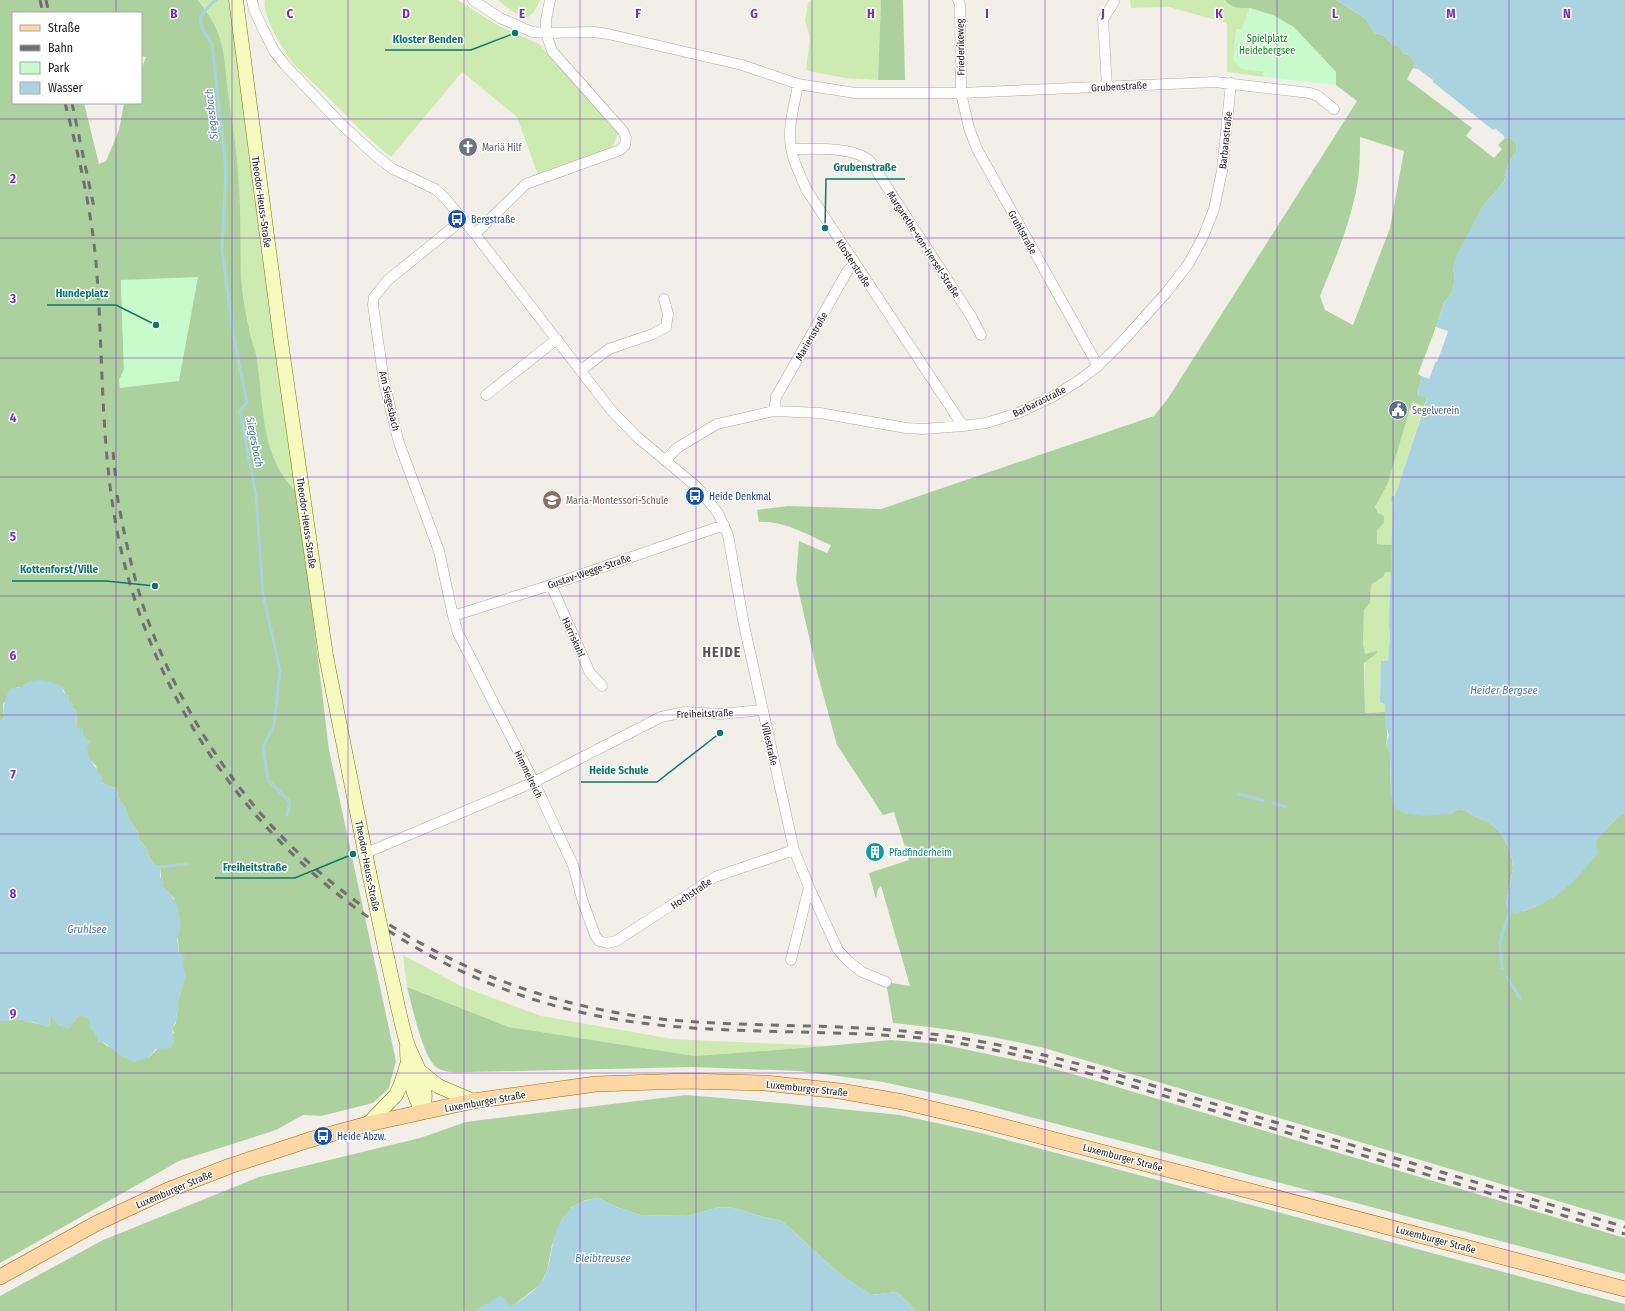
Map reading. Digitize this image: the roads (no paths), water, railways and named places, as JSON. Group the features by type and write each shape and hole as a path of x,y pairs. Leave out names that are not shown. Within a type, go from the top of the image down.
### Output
{"main road":[{"name":"Theodor-Heuss-Straße","path":"236,0 301,483 326,656 386,953 407,1041 421,1072 426,1101 424,1112"},
{"name":"Theodor-Heuss-Straße","path":"407,1041 407,1065 414,1094 424,1112"},
{"path":"368,1124 396,1095 407,1065"},
{"path":"421,1072 438,1086 473,1101"},
{"name":"Luxemburger Straße","path":"0,1277 97,1223 168,1190 230,1166 309,1140 368,1124 473,1101 596,1084 686,1081 764,1083 840,1091 903,1102 980,1120 1625,1288"}],"street":[{"path":"252,0 257,17 274,51 300,82 364,146 393,169 435,189 444,197 475,234 611,410 636,436 697,487 711,502 724,524"},
{"name":"Grubenstraße","path":"473,0 500,18 532,32 608,34 742,64 798,84 855,93 961,94 1214,82 1310,93 1318,96 1334,109"},
{"path":"475,234 526,184 620,150 625,145 626,138 623,132 552,51 546,33 546,20 550,0"},
{"name":"Friederikeweg","path":"958,0 960,6 961,94"},
{"path":"1107,87 1103,19 1114,2"},
{"name":"Barbarastraße","path":"666,460 677,448 717,424 774,411 820,413 906,428 923,429 963,426 986,423 1018,413 1054,396 1078,381 1098,366 1121,343 1166,293 1189,263 1203,237 1214,209 1222,171 1231,83"},
{"name":"Klosterstraße","path":"798,84 790,130 791,149 798,172 806,189 963,426"},
{"name":"Gruhlstraße","path":"961,94 970,128 978,150 1098,366"},
{"name":"Margarethe-von-Hersel-Straße","path":"791,149 852,152 866,157 971,316 980,335"},
{"name":"Am Siegesbach","path":"453,616 439,551 400,443 384,382 373,305 374,297 388,280 462,220"},
{"name":"Marienstraße","path":"774,411 776,397 848,270 855,265"},
{"path":"581,370 609,349 653,334 666,327 668,314 664,299"},
{"path":"486,395 557,339"},
{"name":"Gustav-Wegge-Straße","path":"453,616 551,585 724,524"},
{"name":"Villestraße","path":"724,524 728,535 744,625 762,710 794,850 838,950 848,961 862,972 886,982"},
{"name":"Härriskuhl","path":"551,585 590,673 602,686"},
{"name":"Himmelreich","path":"453,616 458,633 534,782 573,865 583,902 595,936"},
{"name":"Freiheitstraße","path":"366,853 534,782 661,717 684,712 721,714 762,710"},
{"name":"Hochstraße","path":"595,936 599,941 607,943 616,941 715,877 794,850"},
{"path":"791,960 809,887"}],"water":[{"name":"Heider Bergsee","path":"1336,0 1625,0 1625,813 1613,822 1599,838 1596,842 1598,853 1571,883 1552,898 1541,904 1515,913 1507,909 1506,903 1513,868 1509,848 1500,832 1489,822 1474,816 1465,810 1459,809 1450,814 1422,816 1404,813 1395,809 1391,797 1390,752 1386,744 1389,735 1385,724 1385,704 1380,702 1381,661 1388,661 1390,635 1389,625 1393,502 1391,500 1392,496 1395,496 1427,399 1417,395 1422,376 1429,378 1448,331 1436,327 1444,302 1451,294 1455,281 1453,267 1458,252 1483,206 1504,182 1508,164 1516,152 1517,145 1512,139 1506,137 1504,138 1504,136 1496,129 1493,130 1433,82 1433,80 1418,69 1413,68 1413,60 1410,56 1403,53 1399,47 1392,44 1383,35 1375,33 1366,19"},
{"name":"Gruhlsee","path":"40,679 62,686 64,693 69,695 69,702 74,705 71,708 75,709 77,717 76,727 83,729 83,734 86,740 92,741 87,747 87,751 90,759 103,779 100,782 117,789 118,798 125,807 129,819 139,834 138,838 148,851 147,854 155,865 160,867 160,877 164,883 162,886 173,898 179,912 180,930 177,939 179,952 185,958 183,964 185,979 179,999 179,1010 176,1014 178,1018 172,1028 174,1041 171,1048 156,1049 148,1058 134,1062 123,1057 103,1042 97,1043 97,1037 94,1035 95,1030 92,1030 90,1026 90,1019 81,1015 77,1017 69,1029 58,1025 53,1017 50,1017 48,1027 32,1022 28,1023 19,1019 0,1021 0,721 4,718 5,702 12,687 15,689 17,687 20,688 27,683"},
{"name":"Bleibtreusee","path":"598,1198 616,1207 640,1215 688,1216 720,1207 734,1208 782,1221 842,1276 871,1295 897,1292 916,1311 475,1311 501,1295 511,1307 534,1290 540,1284 546,1273 556,1232 564,1215 578,1204 587,1200"}],"waterway":[{"name":"Siegesbach","path":"216,0 204,11 200,20 203,30 212,44 226,170 222,249 233,334 247,402 240,411 256,496 263,594 280,670 274,725 263,747 268,780 290,802 287,815"},
{"path":"1238,794 1263,800"},
{"path":"1273,803 1286,807"},
{"name":"Siegesbach","path":"160,867 187,864"},
{"path":"1502,968 1500,941 1510,911"},
{"path":"1507,977 1520,998"}],"railway":[{"path":"40,0 43,12"},
{"path":"46,0 49,12"},
{"path":"65,104 85,189 95,253 104,421 111,494 125,566 154,652 195,732 247,805 308,869 378,924 455,968 538,1001 627,1021 662,1025 733,1030 840,1033 911,1037 982,1047 1098,1076 1625,1234"},
{"path":"72,104 95,212"},
{"path":"113,452 116,481"},
{"path":"117,495 133,570 149,624 169,671 201,730 218,758 238,785 281,836 305,859 361,905"},
{"path":"376,916 411,938 484,974 522,988 601,1010 642,1017 712,1023 884,1029 961,1038 1008,1047 1101,1070 1625,1227"}],"place":[{"name":"Kloster Benden","path":"515,33"},
{"name":"Mariä Hilf","path":"468,147"},
{"name":"Bergstraße","path":"457,219"},
{"name":"Grubenstraße","path":"825,228"},
{"name":"Hundeplatz","path":"156,325"},
{"name":"Segelverein","path":"1398,410"},
{"name":"Heide Denkmal","path":"695,496"},
{"name":"Maria-Montessori-Schule","path":"552,500"},
{"name":"Kottenforst/Ville","path":"155,586"},
{"name":"Heide Schule","path":"720,733"},
{"name":"Pfadfinderheim","path":"875,852"},
{"name":"Freiheitstraße","path":"353,854"},
{"name":"Heide Abzw.","path":"323,1136"}],"district":[{"name":"HEIDE","path":"722,652"}],"park label":[{"name":"Spielplatz Heidebergsee","path":"1267,44"}]}
